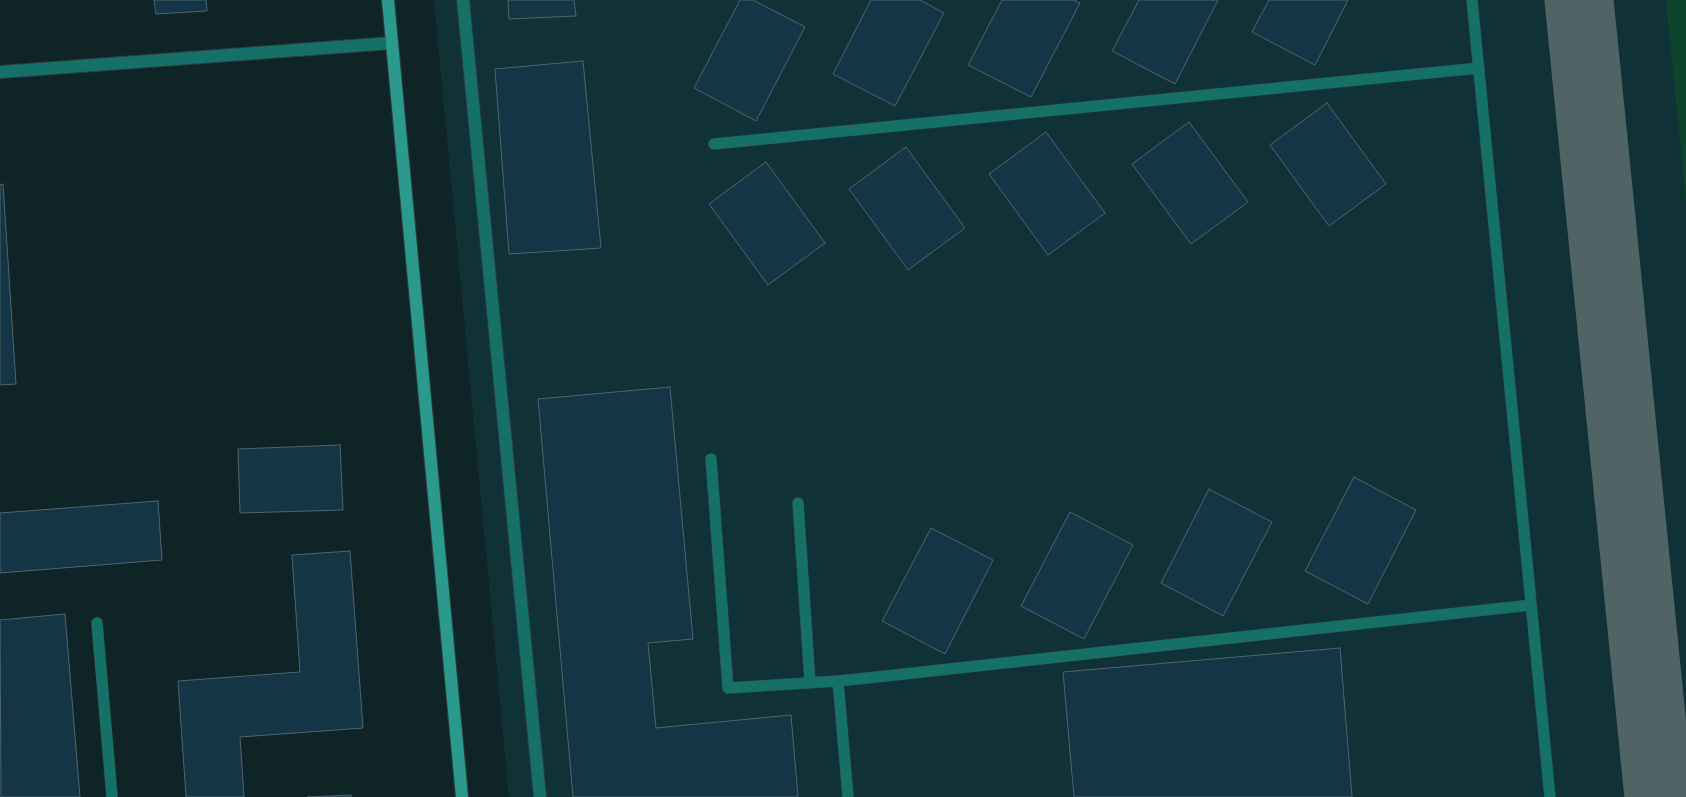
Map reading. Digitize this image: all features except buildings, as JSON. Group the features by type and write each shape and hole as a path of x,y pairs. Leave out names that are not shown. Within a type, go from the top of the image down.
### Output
{"street":[{"path":"388,0 462,797"},
{"path":"463,0 540,797"},
{"path":"0,72 392,43"}],"lane":[{"path":"1472,0 1550,797"},
{"path":"714,144 1479,68"},
{"path":"711,459 728,688 838,681 1531,605"},
{"path":"798,503 810,682"},
{"path":"97,623 112,797"},
{"path":"838,681 848,797"}],"shaded area":[{"path":"434,0 1686,0 1686,797 509,797"}],"green space":[{"path":"1666,0 1686,0 1686,201"}],"taxiway":[{"path":"1579,0 1659,797"}]}
